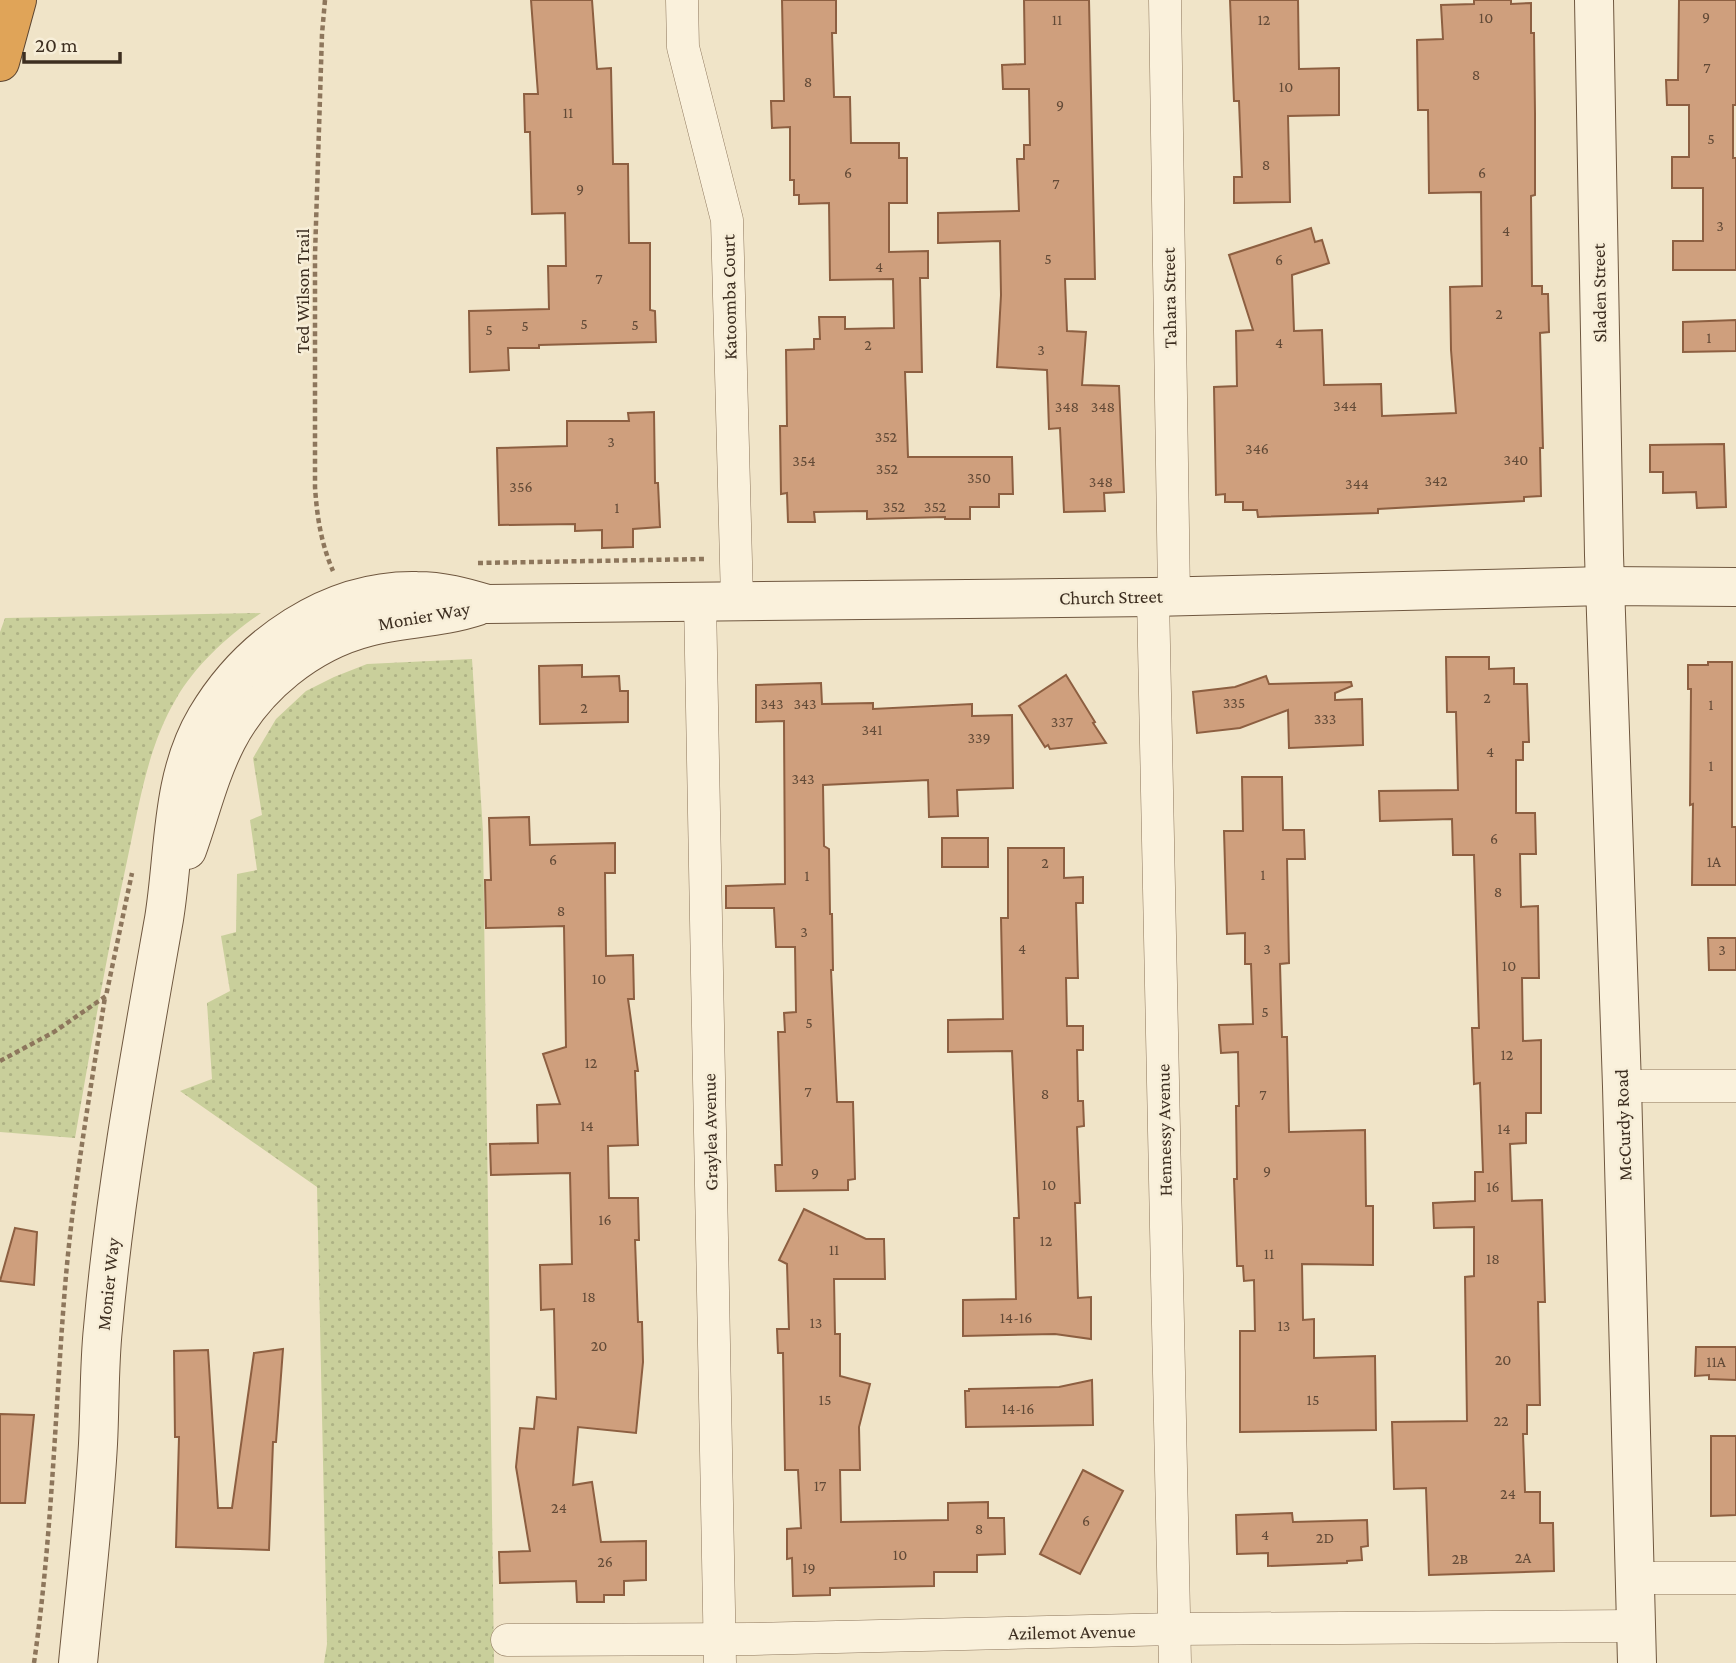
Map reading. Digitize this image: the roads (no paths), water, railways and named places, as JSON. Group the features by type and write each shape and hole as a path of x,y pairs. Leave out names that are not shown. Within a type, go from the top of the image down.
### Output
{"highway":[{"path":"0,62 17,0"}],"street":[{"name":"Katoomba Court","path":"682,0 683,47 727,220 737,600"},
{"name":"Tahara Street","path":"1163,596 1165,0"},
{"name":"Sladen Street","path":"1594,0 1605,586"},
{"name":"Church Street","path":"487,604 1163,596 1605,586 1736,587"},
{"name":"McCurdy Road","path":"1605,586 1637,1645"},
{"name":"Hennessy Avenue","path":"1163,596 1175,1663"},
{"name":"Graylea Avenue","path":"700,600 720,1651"},
{"name":"Monier Way","path":"78,1663 98,1446 102,1331 119,1183 165,908 227,740 251,703 281,673 306,654 351,632 383,624 452,614 487,604"},
{"path":"1622,1086 1736,1086"},
{"path":"1635,1578 1736,1578"},
{"name":"Azilemot Avenue","path":"507,1640 720,1651 1175,1629 1637,1645"}]}
